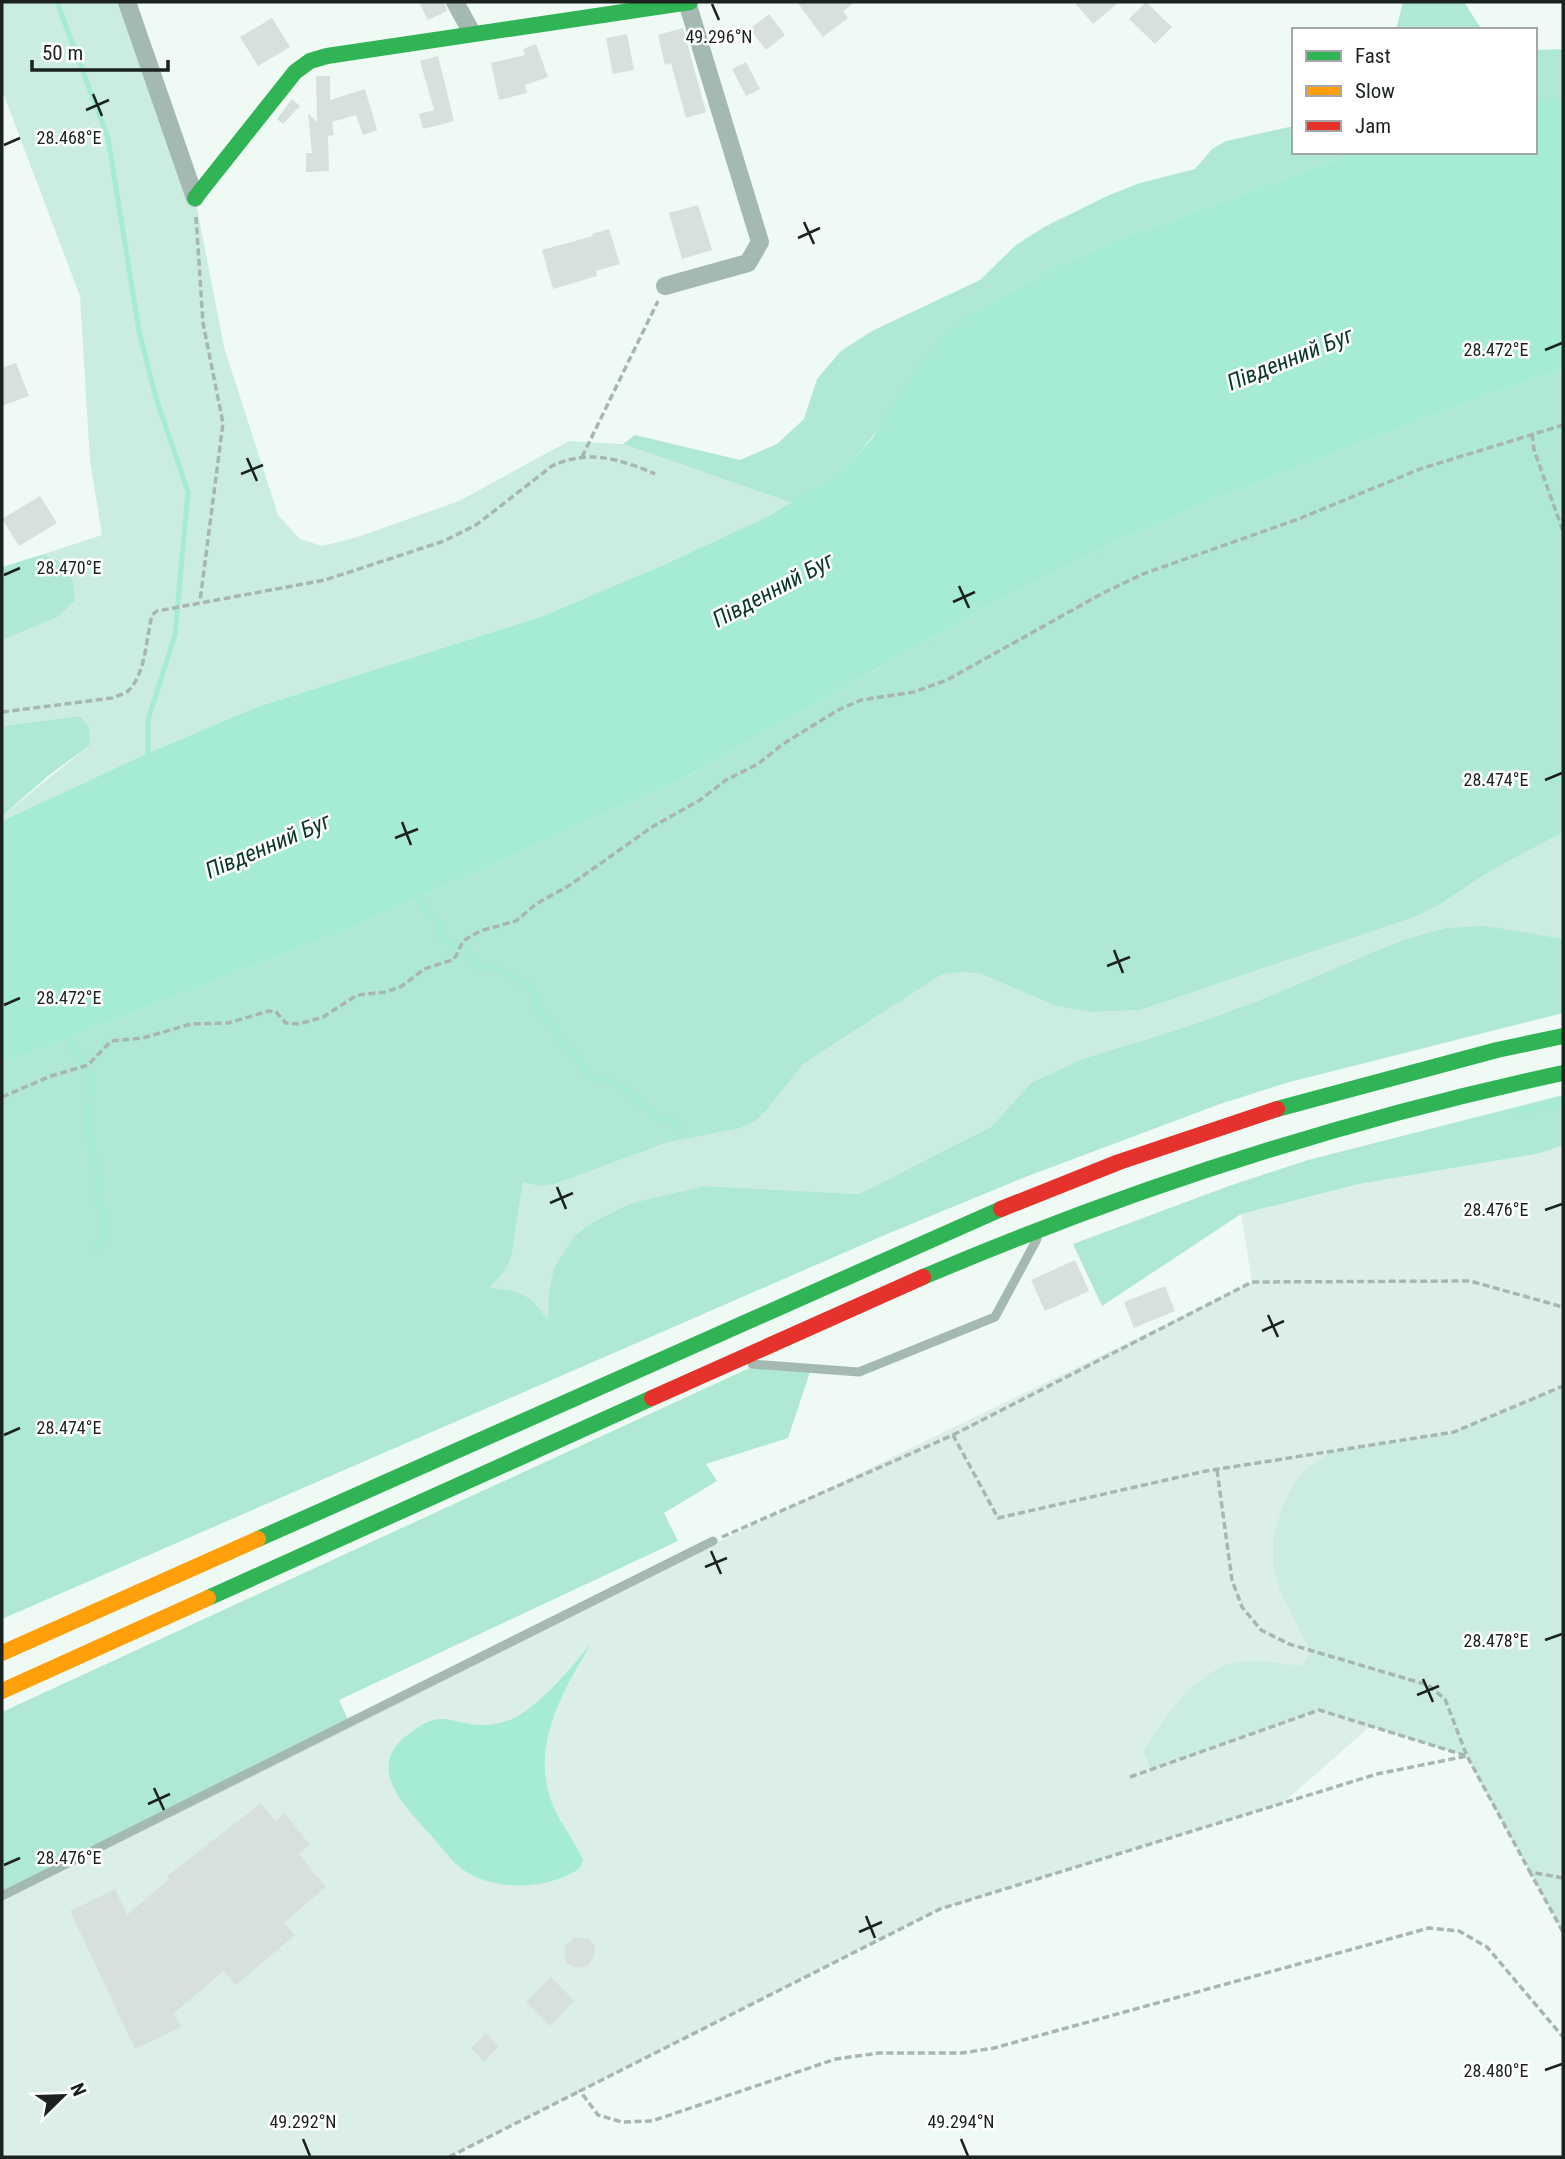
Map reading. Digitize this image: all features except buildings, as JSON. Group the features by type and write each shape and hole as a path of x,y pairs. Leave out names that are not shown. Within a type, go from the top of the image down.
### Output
{"main road":[{"path":"195,198 295,72 310,61 471,33 689,2"},
{"path":"2,1653 963,1224 1119,1162 1277,1110 1497,1049 1563,1036"},
{"path":"2,1690 729,1363 976,1256 1131,1196 1289,1143 1506,1085 1563,1073"},
{"path":"963,1224 976,1256"}],"street":[{"path":"127,2 195,198"},
{"path":"455,2 471,33"},
{"path":"665,286 748,263 760,242 689,2"}],"lane":[{"path":"729,1363 859,1373 995,1317 1042,1230"},
{"path":"2,1896 713,1541"}],"path":[{"path":"195,198 203,323 223,423 200,602"},
{"path":"582,457 665,286"},
{"path":"2,1097 51,1076 88,1065 111,1041 143,1038 191,1024 228,1023 269,1011 276,1012 286,1023 308,1023 330,1014 357,996 386,992 402,986 424,968 452,960 463,941 480,931 516,921 536,904 570,885 587,870 652,827 700,800 726,780 758,764 783,744 838,710 861,700 914,692 947,680 1103,593 1143,574 1301,518 1420,469 1563,425"},
{"path":"1532,434 1534,450 1563,531"},
{"path":"2,712 112,698 127,692 141,667 152,615 156,611 325,580 444,541 476,525 552,466 567,459 582,457 617,460 655,474"},
{"path":"713,1541 953,1435 1252,1282 1470,1281 1563,1307"},
{"path":"953,1435 998,1518 1217,1470 1454,1432 1563,1386"},
{"path":"1217,1470 1232,1580 1242,1607 1261,1630 1289,1644 1428,1685 1445,1699 1467,1756 1563,1932"},
{"path":"1130,1777 1319,1710 1467,1756"},
{"path":"449,2157 940,1909 1377,1774 1467,1756"},
{"path":"1530,1872 1563,1878"},
{"path":"580,2091 598,2115 622,2122 652,2121 836,2059 859,2054 962,2053 994,2048 1429,1927 1459,1931 1487,1947 1563,2037"}],"shaded area":[{"path":"2,2 127,2 195,198 224,347 278,515 300,539 322,546 358,537 459,501 569,441 623,444 792,503 665,565 543,616 257,707 148,753 2,821 2,816 90,745 80,716 2,726 2,640 58,617 62,561 44,554 102,535 90,461 80,296 2,90"},
{"path":"1403,2 1464,2 1481,28 1396,28"},
{"path":"1563,49 1563,100 1537,100 1537,50"},
{"path":"1292,126 1292,154 1351,154 1103,245 1044,272 973,313 857,455 829,480 792,503 623,444 635,435 740,460 777,444 804,419 817,379 841,351 872,331 980,280 1016,245 1044,227 1140,183 1195,169 1212,149 1226,141"},
{"path":"1563,370 1563,832 1487,873 1439,905 1415,917 1140,1010 1091,1012 1056,1006 981,974 962,972 941,975 803,1064 766,1111 741,1128 666,1143 555,1184 538,1186 523,1182 511,1259 489,1288 523,1295 535,1304 548,1320 549,1293 554,1268 573,1238 589,1224 631,1203 704,1186 859,1194 991,1127 1031,1083 1082,1059 1186,1027 1255,1002 1405,939 1446,928 1486,926 1563,939 1563,1013 1286,1083 1220,1104 1028,1176 887,1234 2,1619 2,1064 359,925 684,778 983,609 1116,542 1208,502 1466,403"},
{"path":"44,554 60,562 68,570 73,582 75,600 58,617 2,640 2,567"},
{"path":"80,716 89,727 90,745 48,776 2,816 2,726"},
{"path":"1563,832 1563,939 1447,928 1405,939 1255,1002 1186,1027 1082,1059 1031,1083 991,1127 859,1194 704,1186 631,1203 589,1224 549,1293 549,1321 488,1288 502,1274 511,1259 523,1182 538,1186 555,1184 666,1143 741,1128 766,1111 803,1064 941,975 962,972 981,974 1056,1006 1091,1012 1140,1010 1415,917 1439,905 1487,873"},
{"path":"1563,1095 1563,1145 1541,1153 1359,1184 1241,1214 1102,1306 1073,1244 1229,1186 1308,1160"},
{"path":"1563,1145 1563,1386 1454,1432 1333,1451 1436,1668 1283,1803 940,1909 449,2157 2,2157 2,1896 349,1722 1252,1282 1241,1214 1359,1184 1541,1153"},
{"path":"756,1365 811,1369 788,1438 706,1464 717,1481 664,1513 678,1541 339,1700 349,1722 2,1895 2,1712"},
{"path":"1563,1386 1563,1932 1466,1756 1319,1710 1151,1769 1143,1751 1173,1707 1200,1681 1230,1664 1247,1661 1302,1666 1311,1652 1281,1593 1273,1568 1273,1537 1282,1508 1294,1483 1308,1468 1333,1451 1454,1432"}],"water":[{"name":"Південний Буг","path":"1537,100 1563,100 1563,370 1466,403 1208,502 1116,542 983,609 684,778 359,925 2,1064 2,821 148,753 257,707 543,616 664,565 769,516 829,480 857,455 873,437 917,369 943,337 973,313 1044,272 1103,245 1351,154 1537,154"},
{"path":"592,1642 558,1706 546,1750 545,1773 550,1796 560,1820 580,1854 582,1864 563,1877 538,1884 498,1884 473,1876 448,1856 404,1805 390,1777 389,1763 394,1749 421,1725 434,1720 446,1719 484,1725 516,1717 547,1693"}],"waterway":[{"path":"57,2 108,138 139,331 156,398 188,492 175,635 148,720 148,759"},
{"path":"416,893 427,912 439,924 441,930 438,938 464,947 475,965 502,970 532,989 539,1013 551,1020 560,1039 572,1051 587,1074 626,1089 657,1117 669,1120 679,1127"},
{"path":"65,1032 91,1078 88,1127 99,1182 96,1199 102,1213 104,1239 98,1248"},
{"path":"1517,1112 1563,1102"}],"traffic: fast":[{"path":"195,198 295,72 310,61 327,56 690,2"},
{"path":"1277,1109 1497,1050 1563,1036"},
{"path":"923,1277 1079,1215 1238,1160 1399,1112 1563,1073"},
{"path":"258,1539 1001,1209"},
{"path":"208,1598 652,1398"}],"traffic: slow":[{"path":"2,1653 258,1539"},
{"path":"2,1691 208,1598"}],"traffic: jam":[{"path":"1001,1209 1119,1162 1277,1109"},
{"path":"652,1398 923,1277"}]}
